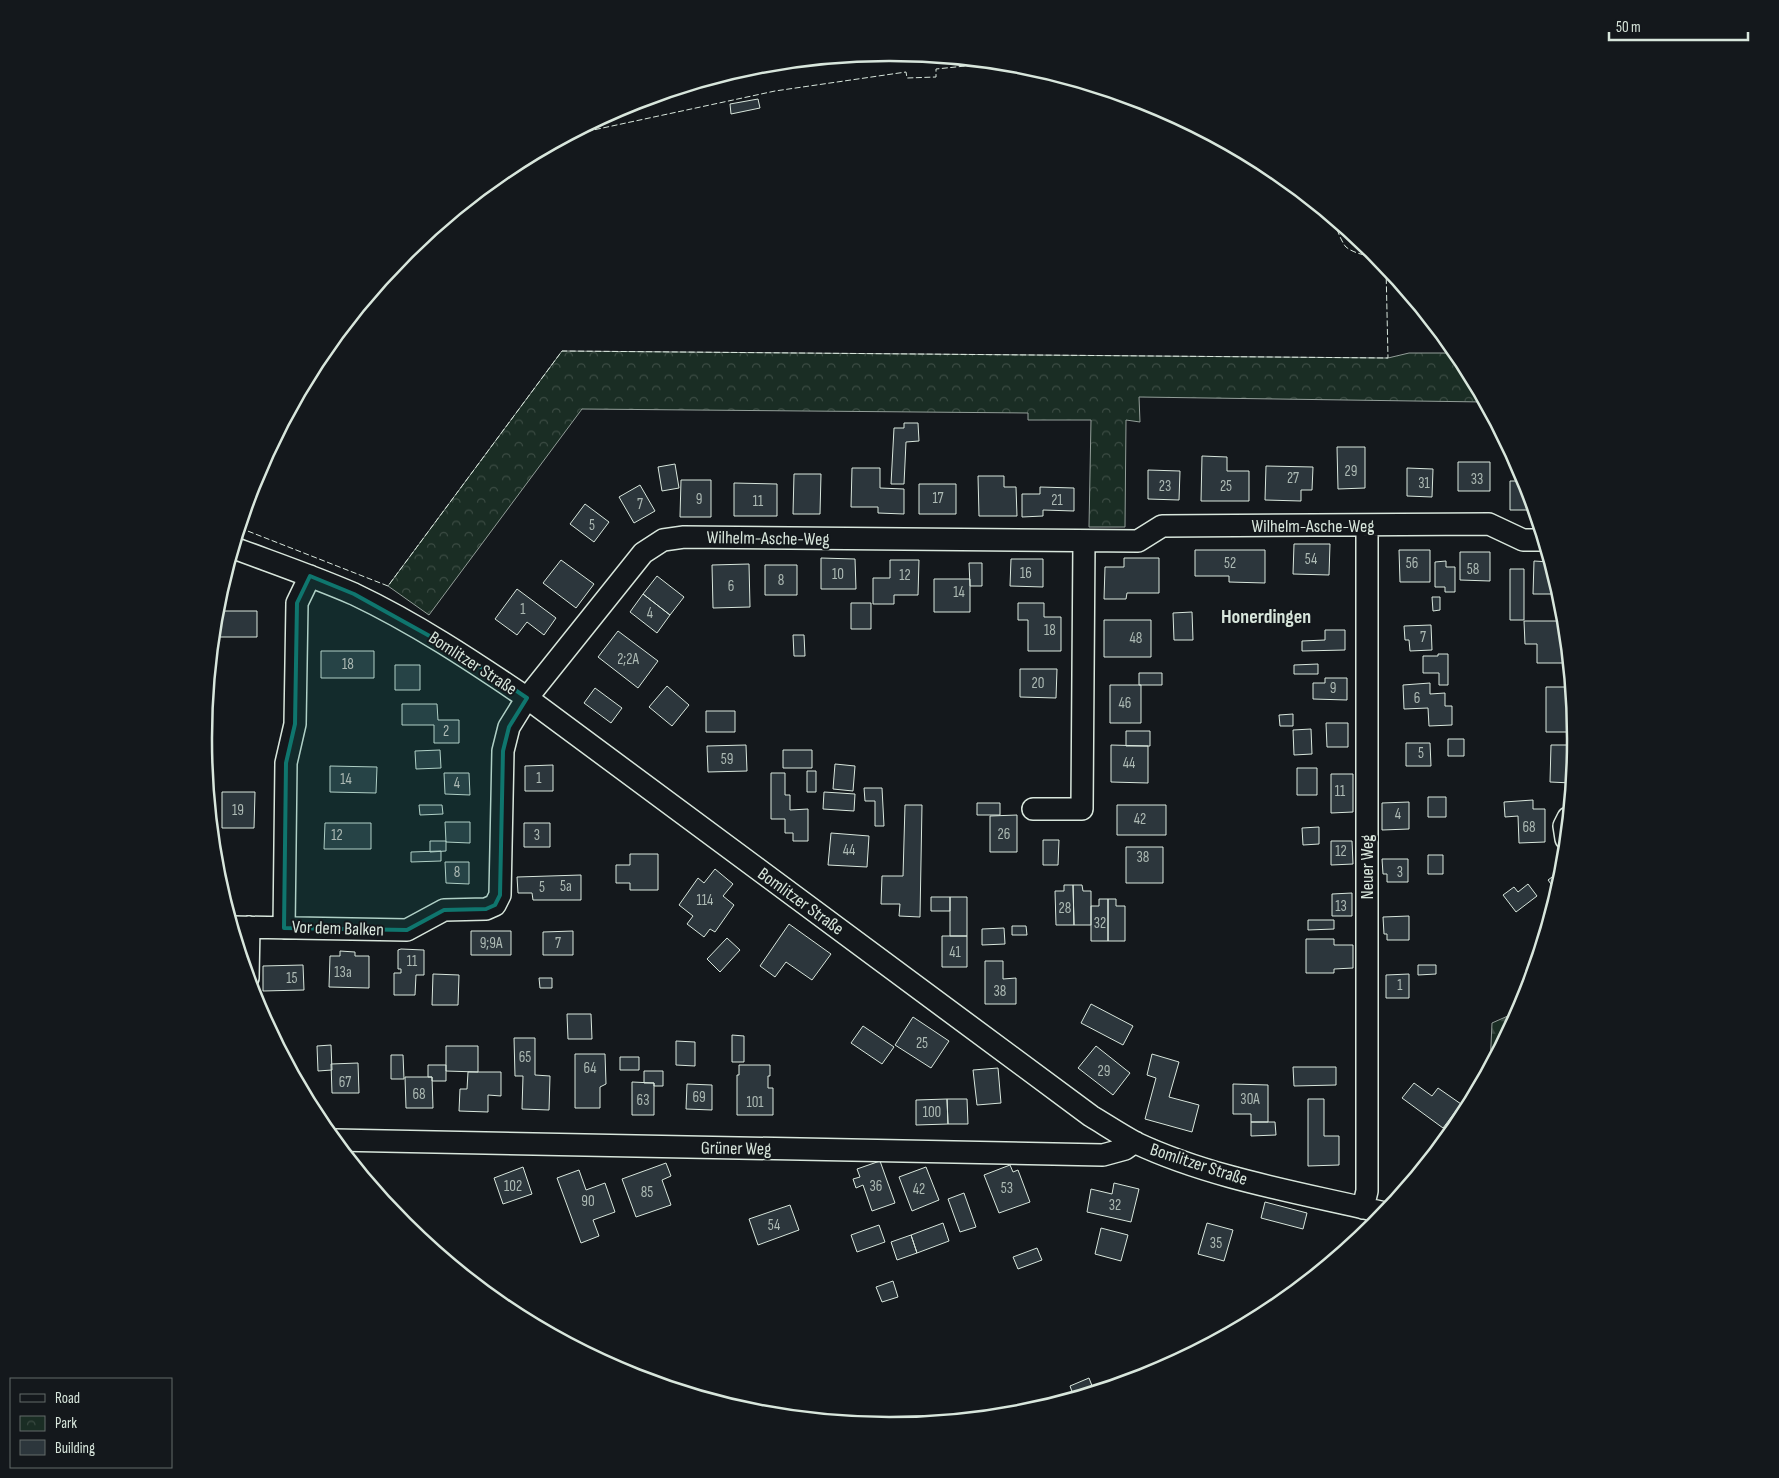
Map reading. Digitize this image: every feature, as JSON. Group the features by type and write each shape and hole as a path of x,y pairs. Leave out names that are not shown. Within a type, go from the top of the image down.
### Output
{"street":[{"name":"Wilhelm-Asche-Weg","path":"526,698 643,553 663,540 684,537 1138,541 1162,526 1489,524 1523,540 1537,540"},
{"name":"Neuer Weg","path":"1363,1208 1367,1191 1367,526"},
{"path":"1033,809 1082,810 1084,541"},
{"name":"Bomlitzer Straße","path":"239,550 354,594 462,654 526,698 1091,1116 1135,1142 1178,1160 1219,1173 1376,1211"},
{"name":"Vor dem Balken","path":"310,576 297,603 295,724 286,763 284,928 407,930 444,910 486,909 495,905 500,895 503,751 509,727 526,698"},
{"path":"243,940 241,927 284,928"},
{"name":"Grüner Weg","path":"343,1140 1102,1155 1125,1149 1135,1142"}],"highlighted area":[{"path":"310,576 354,594 462,654 527,698 509,727 503,751 500,895 495,905 486,909 444,910 407,930 284,928 286,763 295,724 297,603"}],"green space":[{"path":"562,351 1388,358 1409,353 1446,353 1477,402 1139,397 1140,422 1126,420 1125,527 1089,527 1091,420 1028,420 1028,413 582,409 429,615 388,586"},
{"path":"1508,1016 1491,1051 1492,1023"}],"building":[{"path":"758,99 760,108 731,114 730,104"},
{"path":"904,423 918,423 919,441 906,442 904,484 891,484 894,428 904,428"},
{"path":"1337,447 1365,447 1365,488 1338,489"},
{"path":"1202,456 1227,457 1227,471 1249,471 1249,501 1201,501"},
{"path":"1458,462 1490,462 1490,491 1458,491"},
{"path":"675,464 679,488 662,491 658,467"},
{"path":"1266,466 1313,467 1312,490 1301,490 1301,501 1265,500"},
{"path":"852,468 880,468 880,488 904,489 904,514 878,513 878,507 851,507"},
{"path":"1407,468 1433,469 1432,497 1407,496"},
{"path":"1148,470 1180,471 1179,500 1148,499"},
{"path":"794,474 821,474 820,514 793,514"},
{"path":"978,476 1004,476 1004,487 1016,487 1017,516 979,516"},
{"path":"681,480 711,480 711,517 680,517"},
{"path":"1510,481 1516,481 1527,510 1510,510"},
{"path":"734,483 777,484 777,516 734,516"},
{"path":"919,484 956,484 956,514 919,514"},
{"path":"640,485 655,511 634,523 619,497"},
{"path":"1040,487 1074,488 1074,511 1043,510 1043,516 1022,517 1022,494 1040,494"},
{"path":"585,504 609,522 594,542 570,524"},
{"path":"1294,544 1330,544 1329,575 1293,574"},
{"path":"1195,550 1265,550 1265,583 1229,582 1229,576 1195,576"},
{"path":"1399,550 1430,550 1430,582 1400,582"},
{"path":"1460,552 1490,552 1490,581 1460,580"},
{"path":"821,558 855,559 856,589 821,589"},
{"path":"1124,558 1159,558 1159,593 1127,593 1126,599 1104,599 1105,567 1124,567"},
{"path":"1011,559 1043,559 1043,587 1010,586"},
{"path":"561,560 594,584 576,608 543,583"},
{"path":"890,560 919,560 918,595 894,595 894,604 873,604 873,578 890,578"},
{"path":"1446,561 1446,567 1455,567 1455,592 1445,592 1445,587 1435,587 1435,562"},
{"path":"1534,561 1543,562 1551,594 1533,594"},
{"path":"969,563 982,563 982,586 970,586"},
{"path":"749,564 750,607 713,608 712,565"},
{"path":"765,565 797,565 797,595 765,595"},
{"path":"1510,569 1524,569 1524,620 1510,620"},
{"path":"657,576 684,597 670,615 643,594"},
{"path":"934,579 970,579 970,612 934,612"},
{"path":"517,589 556,618 544,635 527,622 517,635 495,619"},
{"path":"643,594 670,615 657,633 630,612"},
{"path":"1432,597 1440,597 1440,610 1433,611"},
{"path":"851,603 871,603 871,629 851,629"},
{"path":"1018,603 1044,603 1044,617 1061,617 1061,651 1028,651 1028,620 1018,620"},
{"path":"224,611 257,611 257,637 220,637"},
{"path":"1192,612 1193,640 1174,640 1173,613"},
{"path":"1104,620 1151,620 1151,657 1104,657"},
{"path":"1524,621 1556,621 1562,663 1537,663 1537,644 1525,644"},
{"path":"1431,625 1432,650 1410,651 1409,640 1405,640 1404,626"},
{"path":"1325,630 1345,630 1345,650 1302,651 1302,641 1325,640"},
{"path":"618,631 658,661 638,688 598,657"},
{"path":"793,635 804,635 805,656 794,656"},
{"path":"321,651 374,651 374,678 321,678"},
{"path":"1438,654 1448,654 1448,685 1439,685 1439,673 1423,673 1423,656 1438,656"},
{"path":"1318,664 1318,674 1294,674 1294,665"},
{"path":"395,665 420,665 420,690 395,690"},
{"path":"1020,669 1057,669 1056,698 1020,697"},
{"path":"1139,673 1162,673 1162,685 1139,685"},
{"path":"1325,678 1347,678 1347,700 1313,699 1313,683 1325,683"},
{"path":"1430,683 1430,694 1445,693 1445,706 1452,706 1452,725 1429,726 1428,708 1404,709 1403,685"},
{"path":"1110,685 1141,685 1141,723 1110,723"},
{"path":"667,686 689,705 672,726 649,707"},
{"path":"1546,687 1565,687 1567,732 1546,732"},
{"path":"595,688 622,708 611,723 584,703"},
{"path":"402,704 437,704 438,720 459,720 459,743 434,743 434,725 402,725"},
{"path":"706,711 735,711 735,732 706,732"},
{"path":"1293,714 1293,726 1280,726 1279,715"},
{"path":"1326,723 1348,723 1348,747 1327,747"},
{"path":"1311,729 1312,754 1294,755 1293,730"},
{"path":"1126,731 1150,731 1150,746 1126,746"},
{"path":"1448,739 1464,739 1464,756 1448,756"},
{"path":"1406,743 1430,743 1431,766 1406,766"},
{"path":"746,745 747,771 708,772 707,746"},
{"path":"1111,745 1148,746 1148,783 1111,782"},
{"path":"1551,745 1567,745 1566,783 1550,782"},
{"path":"440,750 441,768 416,769 415,751"},
{"path":"783,750 812,750 812,768 783,768"},
{"path":"835,764 855,766 853,791 833,789"},
{"path":"553,765 553,791 525,791 525,766"},
{"path":"330,766 377,767 376,793 330,792"},
{"path":"1297,768 1317,768 1317,795 1297,795"},
{"path":"807,771 816,771 816,792 807,792"},
{"path":"444,773 469,773 470,795 445,794"},
{"path":"771,773 785,773 785,795 790,795 790,810 808,809 808,841 793,841 793,833 785,833 785,819 771,819"},
{"path":"1331,774 1353,774 1353,812 1331,813"},
{"path":"864,788 882,788 884,826 875,826 875,801 865,801"},
{"path":"222,792 255,792 254,828 222,828"},
{"path":"824,792 855,794 854,811 823,809"},
{"path":"1428,797 1446,797 1446,817 1428,817"},
{"path":"1533,800 1533,809 1545,809 1545,842 1519,843 1518,816 1505,817 1504,802"},
{"path":"1409,802 1409,829 1382,830 1382,803"},
{"path":"977,803 1000,803 1000,815 977,815"},
{"path":"419,805 442,805 443,814 420,815"},
{"path":"905,805 922,805 920,917 899,916 900,904 881,904 882,876 903,876"},
{"path":"1117,805 1166,805 1166,835 1117,835"},
{"path":"1017,815 1017,852 990,852 990,816"},
{"path":"445,822 470,822 470,843 446,842"},
{"path":"325,823 371,823 371,849 324,849"},
{"path":"524,823 550,823 550,847 524,847"},
{"path":"1319,827 1319,844 1303,845 1302,828"},
{"path":"831,833 869,836 867,867 828,865"},
{"path":"1043,840 1059,840 1058,865 1043,865"},
{"path":"430,841 446,841 446,851 430,852"},
{"path":"1331,841 1352,841 1353,864 1331,865"},
{"path":"1126,847 1163,847 1163,883 1126,883"},
{"path":"441,851 441,861 411,862 411,852"},
{"path":"630,854 658,854 658,890 630,890 630,883 616,883 616,865 630,865"},
{"path":"1428,855 1443,855 1443,874 1428,874"},
{"path":"1382,859 1408,859 1408,882 1387,882 1387,874 1383,874"},
{"path":"445,862 469,862 469,884 446,883"},
{"path":"715,869 733,884 723,896 734,905 715,932 710,929 704,937 687,924 693,916 679,905 698,878 704,883"},
{"path":"581,875 581,900 533,900 532,893 518,893 517,877"},
{"path":"1528,884 1537,896 1516,912 1503,895 1514,887 1518,892"},
{"path":"1064,885 1073,885 1074,925 1056,925 1055,891 1064,891"},
{"path":"1073,885 1082,885 1083,891 1091,891 1091,925 1074,925"},
{"path":"1352,893 1352,916 1332,916 1332,894"},
{"path":"931,897 950,897 950,911 931,911"},
{"path":"950,897 967,897 967,936 950,936"},
{"path":"1099,899 1108,899 1108,941 1091,941 1091,906 1099,906"},
{"path":"1108,899 1116,899 1116,906 1125,906 1125,941 1108,941"},
{"path":"1409,916 1409,940 1387,940 1387,934 1384,934 1383,917"},
{"path":"1308,920 1334,920 1334,929 1308,930"},
{"path":"789,924 831,954 812,980 786,962 775,977 760,966"},
{"path":"1012,926 1026,926 1027,935 1012,935"},
{"path":"1004,928 1005,944 982,945 982,929"},
{"path":"471,931 511,931 511,955 471,955"},
{"path":"573,931 573,955 543,955 543,932"},
{"path":"942,936 967,936 967,967 942,967"},
{"path":"727,938 740,950 720,972 707,959"},
{"path":"1306,939 1334,939 1334,945 1353,945 1353,968 1334,969 1334,973 1306,973"},
{"path":"398,950 424,950 424,975 416,975 415,995 394,995 394,973 401,973 401,969 398,969"},
{"path":"340,951 355,952 355,956 369,956 369,988 329,987 330,956 340,956"},
{"path":"985,961 1003,961 1003,979 1016,978 1016,1004 985,1004"},
{"path":"303,965 304,990 263,991 263,966"},
{"path":"1418,965 1436,965 1436,974 1418,975"},
{"path":"433,974 459,975 458,1005 432,1005"},
{"path":"1409,974 1409,998 1386,998 1386,975"},
{"path":"539,978 552,978 552,988 540,988"},
{"path":"1091,1004 1133,1026 1123,1045 1081,1023"},
{"path":"567,1014 591,1014 592,1039 568,1039"},
{"path":"913,1017 949,1041 931,1068 895,1045"},
{"path":"863,1026 894,1047 882,1064 851,1043"},
{"path":"732,1035 744,1036 744,1062 732,1062"},
{"path":"514,1038 535,1038 535,1075 550,1076 549,1110 522,1109 523,1076 515,1076"},
{"path":"676,1041 695,1042 695,1066 676,1065"},
{"path":"331,1045 332,1070 318,1071 317,1046"},
{"path":"446,1046 478,1046 478,1072 446,1071"},
{"path":"1096,1046 1130,1073 1113,1095 1078,1068"},
{"path":"575,1054 605,1054 606,1084 600,1087 600,1108 575,1108"},
{"path":"1152,1054 1179,1062 1169,1097 1199,1105 1192,1132 1145,1119 1156,1078 1147,1075"},
{"path":"391,1055 403,1055 404,1079 391,1079"},
{"path":"620,1057 639,1057 639,1070 620,1070"},
{"path":"358,1063 359,1093 332,1093 331,1064"},
{"path":"428,1065 446,1065 446,1081 432,1081 432,1077 428,1077"},
{"path":"739,1065 770,1065 768,1088 773,1088 773,1115 737,1115 737,1075 739,1075"},
{"path":"1293,1067 1336,1067 1336,1085 1294,1086"},
{"path":"998,1068 1001,1103 977,1105 973,1070"},
{"path":"644,1071 663,1071 663,1086 654,1086 654,1083 644,1083"},
{"path":"468,1072 501,1072 501,1096 488,1095 488,1112 459,1111 460,1089 467,1089"},
{"path":"405,1077 432,1077 433,1108 406,1108"},
{"path":"632,1082 654,1083 654,1115 632,1115"},
{"path":"1414,1083 1432,1096 1438,1088 1460,1104 1443,1128 1402,1098"},
{"path":"687,1084 712,1085 712,1110 686,1109"},
{"path":"1233,1084 1268,1085 1268,1122 1251,1122 1251,1114 1233,1114"},
{"path":"947,1099 948,1124 916,1125 916,1100"},
{"path":"947,1099 967,1099 968,1124 948,1124"},
{"path":"1308,1099 1324,1099 1324,1136 1339,1136 1339,1165 1308,1166"},
{"path":"1251,1122 1275,1122 1276,1135 1251,1136"},
{"path":"880,1161 895,1203 872,1211 863,1185 856,1188 853,1179 860,1177 857,1169"},
{"path":"666,1163 671,1176 662,1180 671,1205 636,1217 622,1179"},
{"path":"1010,1165 1013,1172 1018,1170 1030,1202 999,1213 984,1175"},
{"path":"523,1167 532,1194 503,1204 494,1178"},
{"path":"926,1167 939,1200 912,1211 899,1177"},
{"path":"579,1170 586,1190 605,1183 615,1212 593,1220 599,1236 581,1243 557,1178"},
{"path":"1114,1183 1139,1189 1131,1222 1087,1212 1091,1189 1112,1194"},
{"path":"964,1193 976,1227 960,1232 948,1199"},
{"path":"1265,1202 1307,1213 1303,1229 1261,1218"},
{"path":"790,1205 799,1230 758,1245 749,1219"},
{"path":"943,1223 949,1241 917,1253 911,1235"},
{"path":"1207,1223 1233,1230 1224,1261 1198,1254"},
{"path":"879,1225 885,1242 857,1252 851,1235"},
{"path":"1101,1228 1128,1235 1121,1261 1095,1254"},
{"path":"911,1235 917,1253 897,1260 891,1242"},
{"path":"1037,1248 1042,1260 1018,1269 1013,1257"},
{"path":"893,1281 898,1297 882,1302 876,1287"},
{"path":"1089,1378 1092,1386 1072,1392 1070,1386"}],"fence":[{"path":"591,130 775,91 906,72 907,78 936,77 936,69 966,66"},
{"path":"1337,230 1346,247 1363,254"},
{"path":"245,530 388,586 562,351 1388,358 1386,278"}],"district":[{"name":"Honerdingen","path":"1266,616"}]}
